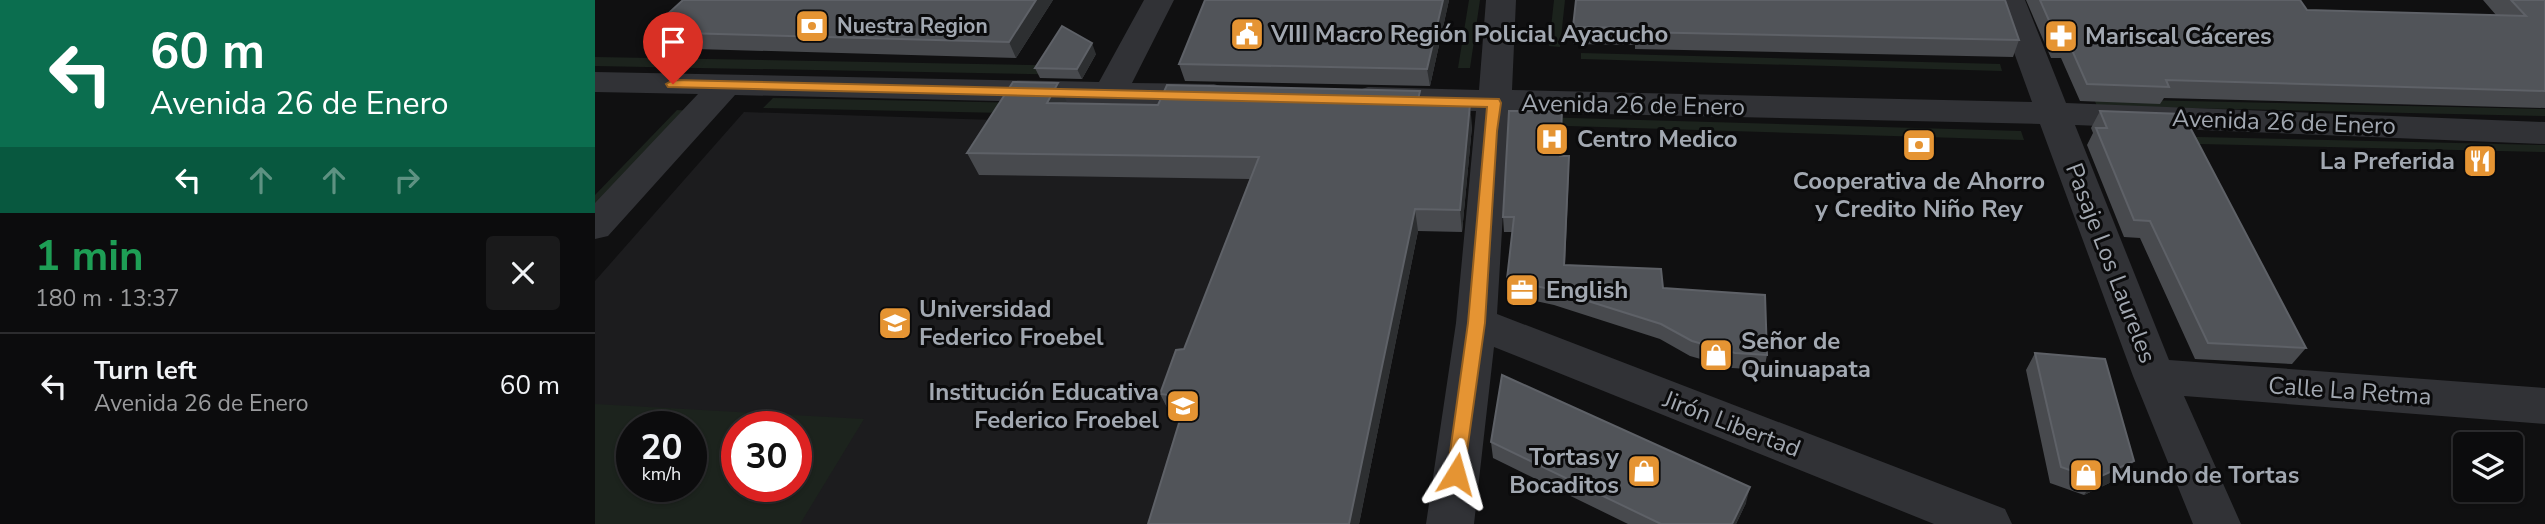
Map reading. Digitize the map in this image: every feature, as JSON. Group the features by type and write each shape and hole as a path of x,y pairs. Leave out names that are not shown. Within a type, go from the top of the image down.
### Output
{"street":[{"path":"1109,93 1159,0"},
{"path":"1450,524 1476,323 1501,0"},
{"name":"Pasaje Los Laureles","path":"2010,0 2154,376 2217,524"},
{"path":"595,82 1247,96"},
{"path":"595,226 725,86"},
{"name":"Avenida 26 de Enero","path":"1344,98 2055,113 2545,133"},
{"name":"Jirón Libertad","path":"1476,323 1988,524"},
{"name":"Calle La Retma","path":"2154,376 2545,406"}],"shaded area":[{"path":"1469,0 1480,0 1470,68 1458,68"},
{"path":"1554,0 1565,0 1560,47 1549,46"},
{"path":"1581,53 2000,64 2002,71 1581,59"},
{"path":"595,57 1084,66 1079,75 595,66"},
{"path":"773,98 1448,111 1447,122 763,108"},
{"path":"2094,99 2545,109 2545,116 2097,106"},
{"path":"677,110 691,111 595,212 595,195"},
{"path":"744,112 1438,134 1357,524 595,524 595,281"},
{"path":"1537,117 2021,131 2024,140 1536,125"},
{"path":"2109,135 2545,145 2545,152 2112,142"},
{"path":"595,404 721,411 721,502 812,502 812,416 864,419 800,524 595,524"}],"building":[{"path":"683,0 1036,0 1009,42 648,32"},
{"path":"1205,0 1443,0 1427,69 1179,64"},
{"path":"1576,0 2005,0 2019,40 1636,32 1636,28 1573,27"},
{"path":"2040,0 2300,0 2307,10 2526,16 2511,0 2545,0 2545,91 2166,80 2169,87 2087,84 2068,41 2058,41"},
{"path":"1062,26 1092,43 1077,69 1035,68"},
{"path":"1013,82 1058,83 1047,103 1158,105 1167,85 1420,91 1417,104 1470,104 1460,210 1415,209 1349,524 1148,524 1187,397 1160,394 1176,350 1184,349 1259,157 967,153"},
{"path":"1509,111 1562,111 1560,156 1569,156 1564,265 1661,269 1663,288 1765,295 1767,355 1735,353 1692,341 1661,324 1553,290 1507,279 1514,217 1503,217"},
{"path":"2100,111 2183,114 2306,348 2208,343 2150,221 2134,220 2096,128 2107,128"},
{"path":"2035,353 2105,359 2134,461 2095,479 2061,467"},
{"path":"1502,375 1750,487 1732,524 1661,524 1491,442"}],"place":[{"name":"Nuestra Region","path":"812,26"},
{"name":"VIII Macro Región Policial Ayacucho","path":"1247,34"},
{"name":"Mariscal Cáceres","path":"2061,36"},
{"name":"Centro Medico","path":"1552,139"},
{"name":"Cooperativa de Ahorro y Credito Niño Rey","path":"1919,145"},
{"name":"La Preferida","path":"2480,161"},
{"name":"English","path":"1522,290"},
{"name":"Universidad Federico Froebel","path":"895,323"},
{"name":"Señor de Quinuapata","path":"1716,355"},
{"name":"Institución Educativa Federico Froebel","path":"1183,406"},
{"name":"Tortas y Bocaditos","path":"1644,471"},
{"name":"Mundo de Tortas","path":"2086,475"}],"route":[{"path":"673,84 1494,103 1476,323 1456,474"}]}
